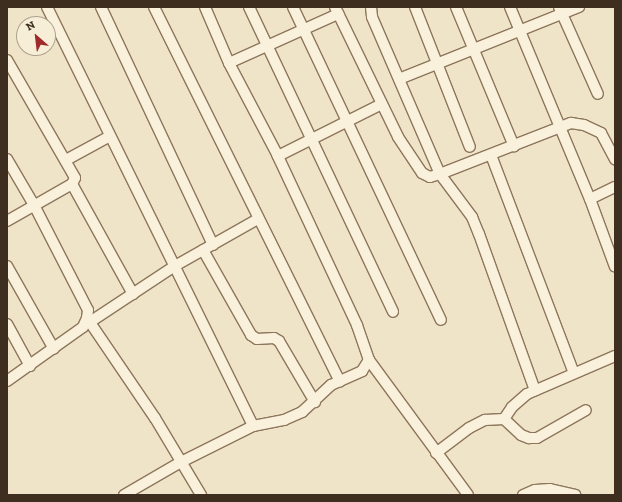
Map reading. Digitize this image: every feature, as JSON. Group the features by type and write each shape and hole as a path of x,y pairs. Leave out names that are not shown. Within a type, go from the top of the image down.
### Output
{"street":[{"path":"47,7 253,426"},
{"path":"101,7 213,245"},
{"path":"154,7 258,219 340,381"},
{"path":"205,7 229,63 278,156 356,325 369,360 468,495"},
{"path":"249,7 393,312"},
{"path":"292,7 441,320"},
{"path":"371,7 372,17 440,174 472,217 535,390"},
{"path":"415,7 470,147"},
{"path":"456,7 514,146"},
{"path":"510,7 560,125 615,266"},
{"path":"399,79 521,31 560,11 579,7"},
{"path":"229,63 303,30 336,10 382,104 417,168 430,177 514,146 560,125 571,123 595,129 606,141 615,159"},
{"path":"560,11 598,94"},
{"path":"7,60 76,178 72,184 7,221"},
{"path":"278,156 347,120 382,104"},
{"path":"66,160 110,136"},
{"path":"491,155 574,373"},
{"path":"7,159 34,205 86,302 89,320 201,495"},
{"path":"72,184 133,294"},
{"path":"590,199 615,187"},
{"path":"7,382 54,349 89,320 133,294 173,266 258,219"},
{"path":"203,250 252,335 257,340 274,338 279,340 315,402"},
{"path":"7,266 54,349"},
{"path":"7,324 30,366"},
{"path":"504,419 519,400 535,390 615,356"},
{"path":"124,495 181,462 253,426 284,420 302,412 315,402 325,389 362,371 369,360"},
{"path":"436,453 485,420 504,419 521,435 537,438 586,410"},
{"path":"524,495 534,490 550,489 575,495"}]}
